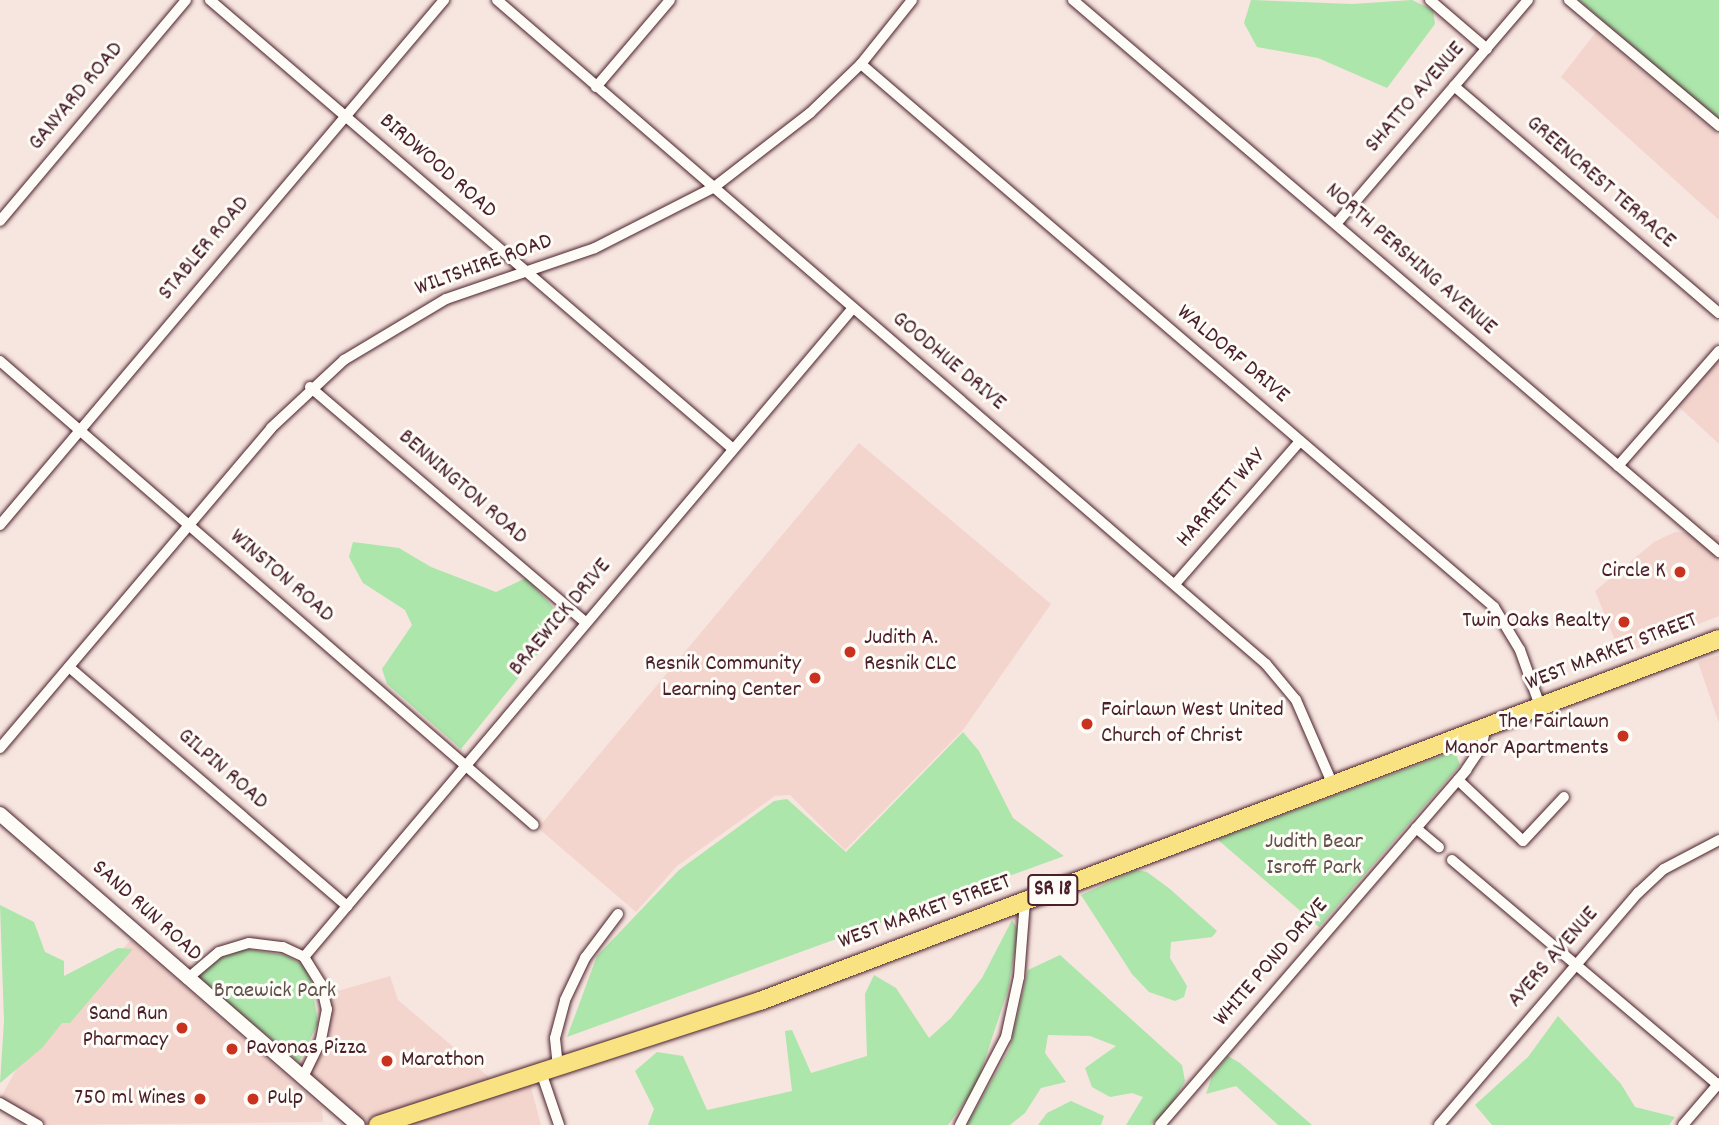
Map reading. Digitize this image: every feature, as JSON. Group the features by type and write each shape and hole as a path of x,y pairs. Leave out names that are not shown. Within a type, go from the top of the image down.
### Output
{"main road":[{"name":"WEST MARKET STREET","path":"378,1125 760,1001 1719,639"}],"street":[{"name":"GANYARD ROAD","path":"0,221 186,0"},
{"name":"BIRDWOOD ROAD","path":"210,0 732,449"},
{"name":"STABLER ROAD","path":"0,525 444,0"},
{"name":"GOODHUE DRIVE","path":"497,0 1175,584 1285,684 1333,785"},
{"path":"596,87 670,0"},
{"name":"WILTSHIRE ROAD","path":"0,748 310,387 344,359 428,307 641,228 713,188 783,137 861,64 912,0"},
{"name":"NORTH PERSHING AVENUE","path":"1073,0 1719,552"},
{"path":"1430,0 1487,49"},
{"name":"SHATTO AVENUE","path":"1336,224 1528,0"},
{"path":"1569,0 1719,126"},
{"name":"WALDORF DRIVE","path":"861,64 1494,607 1520,650 1541,706"},
{"name":"GREENCREST TERRACE","path":"1454,86 1719,313"},
{"name":"BRAEWICK DRIVE","path":"304,957 853,308"},
{"path":"1618,466 1719,351"},
{"name":"WINSTON ROAD","path":"0,361 534,825"},
{"name":"BENNINGTON ROAD","path":"310,387 585,622"},
{"name":"HARRIETT WAY","path":"1175,584 1300,441"},
{"name":"GILPIN ROAD","path":"69,667 347,906"},
{"name":"WHITE POND DRIVE","path":"1160,1125 1458,780 1481,748 1486,727"},
{"path":"1458,780 1523,841 1564,797"},
{"name":"SAND RUN ROAD","path":"0,814 358,1125"},
{"path":"1416,828 1439,847"},
{"name":"AYERS AVENUE","path":"1439,1125 1650,880 1719,839"},
{"path":"1452,860 1719,1084 1683,1125"},
{"path":"960,1125 1006,1037 1019,977 1025,901"},
{"path":"559,1125 550,1069 565,1000 585,958 618,914"},
{"path":"187,979 219,953 249,943 272,944 304,957 321,984 327,1009 321,1040 303,1077"},
{"path":"0,1103 38,1125"}],"shaded area":[{"path":"1596,32 1719,136 1719,220 1561,77"},
{"path":"1719,360 1719,444 1678,406"},
{"name":"Judith A. Resnik CLC","path":"859,443 1051,604 963,730 845,850 790,795 775,796 677,866 636,912 538,828"},
{"path":"1675,532 1719,535 1719,616 1621,655 1595,591 1654,542"},
{"path":"1719,655 1719,723 1698,662"},
{"path":"131,940 322,1107 323,1122 46,1125 0,1099 49,1009 64,1011"},
{"path":"390,976 398,1000 497,1084 528,1076 541,1125 358,1125 303,1077 321,1040 324,995"}],"green space":[{"path":"1251,0 1352,4 1412,0 1433,10 1435,24 1387,88 1318,58 1257,47 1244,23"},
{"path":"1579,0 1719,0 1719,119 1665,74"},
{"path":"353,542 399,548 431,567 496,592 526,578 565,620 461,749 387,684 382,669 412,625 405,610 363,583 349,557"},
{"path":"963,732 979,751 1013,818 1064,856 567,1037 597,956 679,870 774,801 787,799 846,852"},
{"name":"Judith Bear Isroff Park","path":"1455,751 1460,765 1319,927 1217,839"},
{"path":"1136,870 1147,872 1170,889 1217,931 1212,937 1171,942 1170,958 1187,986 1184,997 1175,1001 1149,992 1132,974 1081,895"},
{"path":"0,905 34,922 45,952 64,961 64,976 118,948 133,949 70,1023 62,1023 42,1048 0,1083 4,1021"},
{"path":"1012,920 1018,930 1008,990 976,1086 948,1125 648,1125 654,1109 635,1071 657,1052 683,1056 707,1110 792,1091 785,1031 792,1030 811,1073 867,1056 865,994 874,975 896,988 929,1038 951,1018 982,978"},
{"name":"Braewick Park","path":"244,949 285,955 303,965 311,979 318,1023 299,1062 197,977 219,959"},
{"path":"1060,955 1182,1065 1185,1081 1168,1110 1150,1125 1126,1125 1143,1097 1132,1093 1110,1097 1092,1087 1085,1068 1116,1046 1090,1036 1048,1035 1045,1053 1066,1082 1041,1088 1025,1113 1010,1125 967,1125 1010,1048 1028,970"},
{"path":"1558,1016 1621,1084 1635,1107 1675,1117 1669,1125 1492,1125 1475,1105 1528,1057"},
{"path":"1228,1056 1240,1063 1312,1125 1278,1125 1236,1086 1206,1094 1212,1076"},
{"path":"1071,1101 1104,1116 1101,1125 1038,1125 1047,1113"}],"place":[{"name":"Circle K","path":"1680,572"},
{"name":"Twin Oaks Realty","path":"1624,622"},
{"name":"Judith A. Resnik CLC","path":"850,652"},
{"name":"Resnik Community Learning Center","path":"815,678"},
{"name":"Fairlawn West United Church of Christ","path":"1087,724"},
{"name":"The Fairlawn Manor Apartments","path":"1623,736"},
{"name":"Sand Run Pharmacy","path":"182,1028"},
{"name":"Pavonas Pizza","path":"232,1049"},
{"name":"Marathon","path":"387,1061"},
{"name":"750 ml Wines","path":"200,1099"},
{"name":"Pulp","path":"253,1099"}]}
